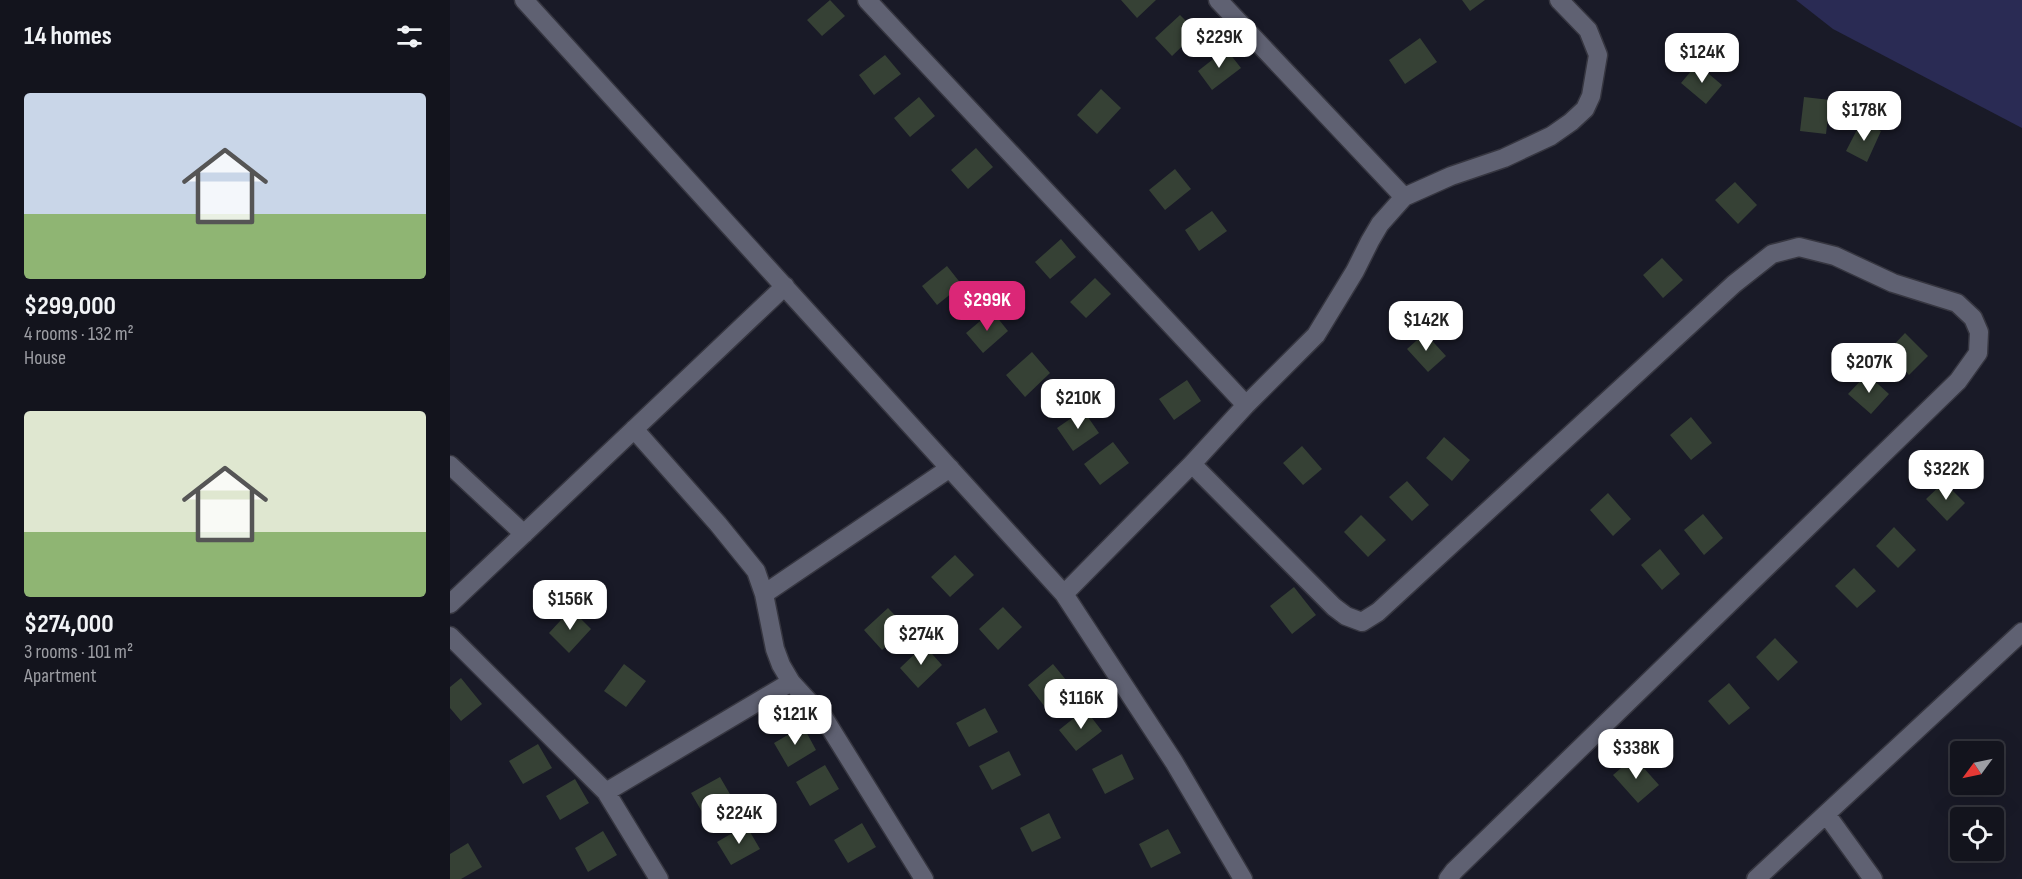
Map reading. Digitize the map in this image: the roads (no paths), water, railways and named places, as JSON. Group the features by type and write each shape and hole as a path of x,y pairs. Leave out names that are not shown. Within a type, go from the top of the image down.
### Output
{"street":[{"path":"524,0 1064,594 1174,762 1243,879"},
{"path":"867,0 1246,405"},
{"path":"1218,0 1404,197"},
{"path":"1064,594 1316,335 1355,271 1380,224 1404,197 1451,176 1504,158 1551,136 1585,109 1591,96 1599,55 1588,30 1559,0"},
{"path":"1192,464 1334,607 1346,616 1362,622 1378,612 1734,284 1772,254 1800,247 1835,256 1893,283 1957,303 1973,318 1979,332 1977,353 1958,381 1448,879"},
{"path":"450,604 785,286"},
{"path":"634,429 718,524 756,571 764,594 775,649 781,665 791,682 824,718 851,758 924,879"},
{"path":"450,465 524,534"},
{"path":"764,594 950,468"},
{"path":"1756,879 2022,632"},
{"path":"450,636 606,792 659,879"},
{"path":"606,792 791,682"},
{"path":"1826,814 1873,879"}]}
